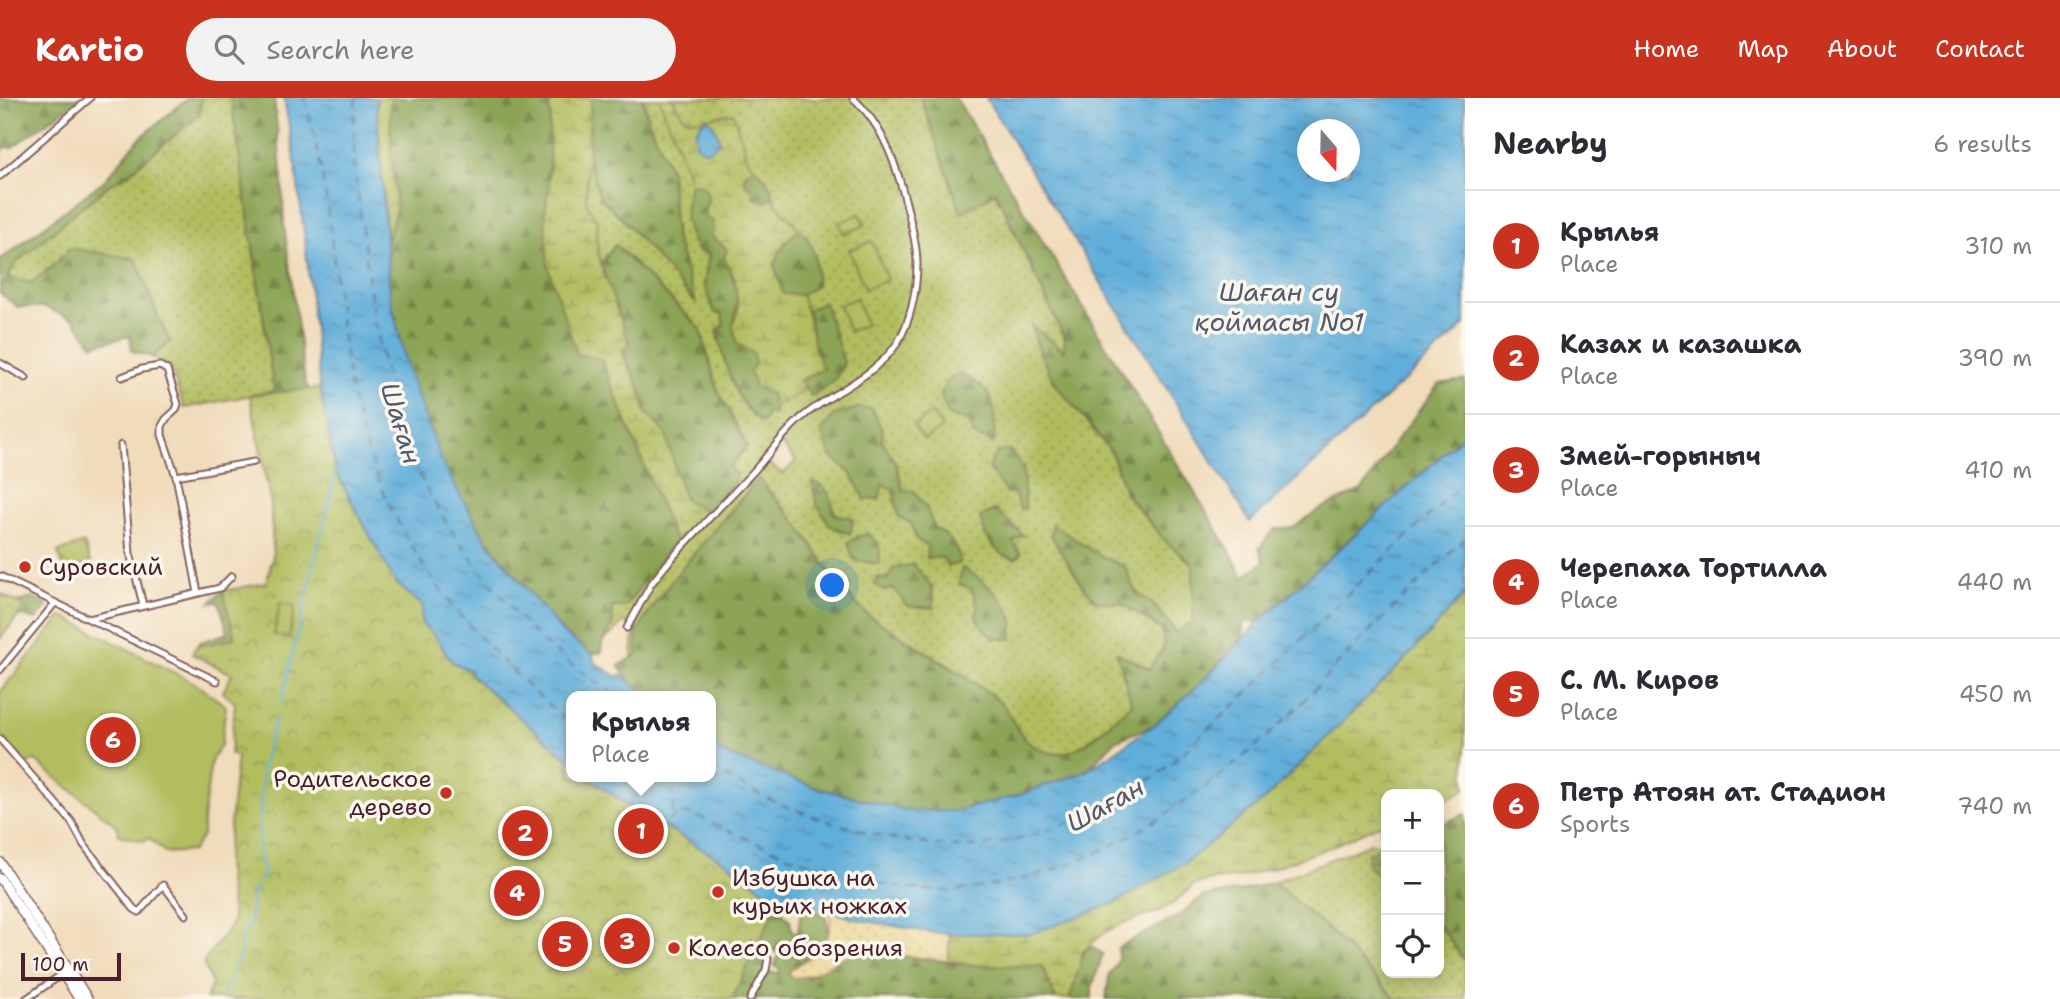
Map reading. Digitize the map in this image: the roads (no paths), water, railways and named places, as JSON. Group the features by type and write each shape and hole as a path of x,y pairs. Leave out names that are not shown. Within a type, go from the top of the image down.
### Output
{"main road":[{"path":"0,862 66,971 79,999"},
{"path":"0,878 89,999"}],"street":[{"path":"0,176 90,98"},
{"path":"627,628 651,584 667,564 779,441 820,403 883,360 903,333 916,286 915,242 898,174 884,138 853,98"},
{"path":"0,363 26,378"},
{"path":"122,377 142,369 160,366 167,370 178,404 162,426 162,435 176,476 198,593"},
{"path":"121,445 130,553 143,606"},
{"path":"176,476 254,461"},
{"path":"0,576 217,681"},
{"path":"89,620 220,588 232,576"},
{"path":"0,670 55,603"},
{"path":"0,739 71,821 84,845 135,909 139,912 163,885 186,915"},
{"path":"750,999 766,970 768,959 763,951 754,945"},
{"path":"26,999 66,971"}],"water":[{"name":"Шаған","path":"284,98 376,98 390,296 407,368 442,462 486,540 564,634 592,654 595,663 616,676 622,675 642,691 566,691 566,757 472,676 469,670 452,662 434,635 421,623 423,606 395,582 336,472 320,388 294,154"},
{"name":"Шаған су қоймасы No1","path":"986,98 1465,98 1465,325 1250,522"},
{"path":"706,118 713,124 720,141 710,150 703,150 697,145 695,131"},
{"name":"Шаған","path":"1465,434 1465,594 1399,666 1264,800 1185,863 1113,904 1030,934 950,934 860,920 771,895 727,863 630,807 595,782 716,782 716,748 724,754 814,787 909,811 957,811 1019,795 1086,771 1154,725 1200,684 1259,622"}],"waterway":[{"path":"282,699 336,472"},
{"path":"261,881 264,870 258,854 263,764 275,719"},
{"path":"224,999 233,967 241,955 241,940 250,922 252,893 257,887"}],"place":[{"name":"Суровский","path":"25,567"},
{"name":"Петр Атоян ат. Стадион","path":"113,740"},
{"name":"Родительское дерево","path":"446,793"},
{"name":"Крылья","path":"641,831"},
{"name":"Казах и казашка","path":"525,833"},
{"name":"Избушка на курьих ножках","path":"718,892"},
{"name":"Черепаха Тортилла","path":"517,893"},
{"name":"Змей-горыныч","path":"627,941"},
{"name":"С. М. Киров","path":"565,944"},
{"name":"Колесо обозрения","path":"674,948"}]}
